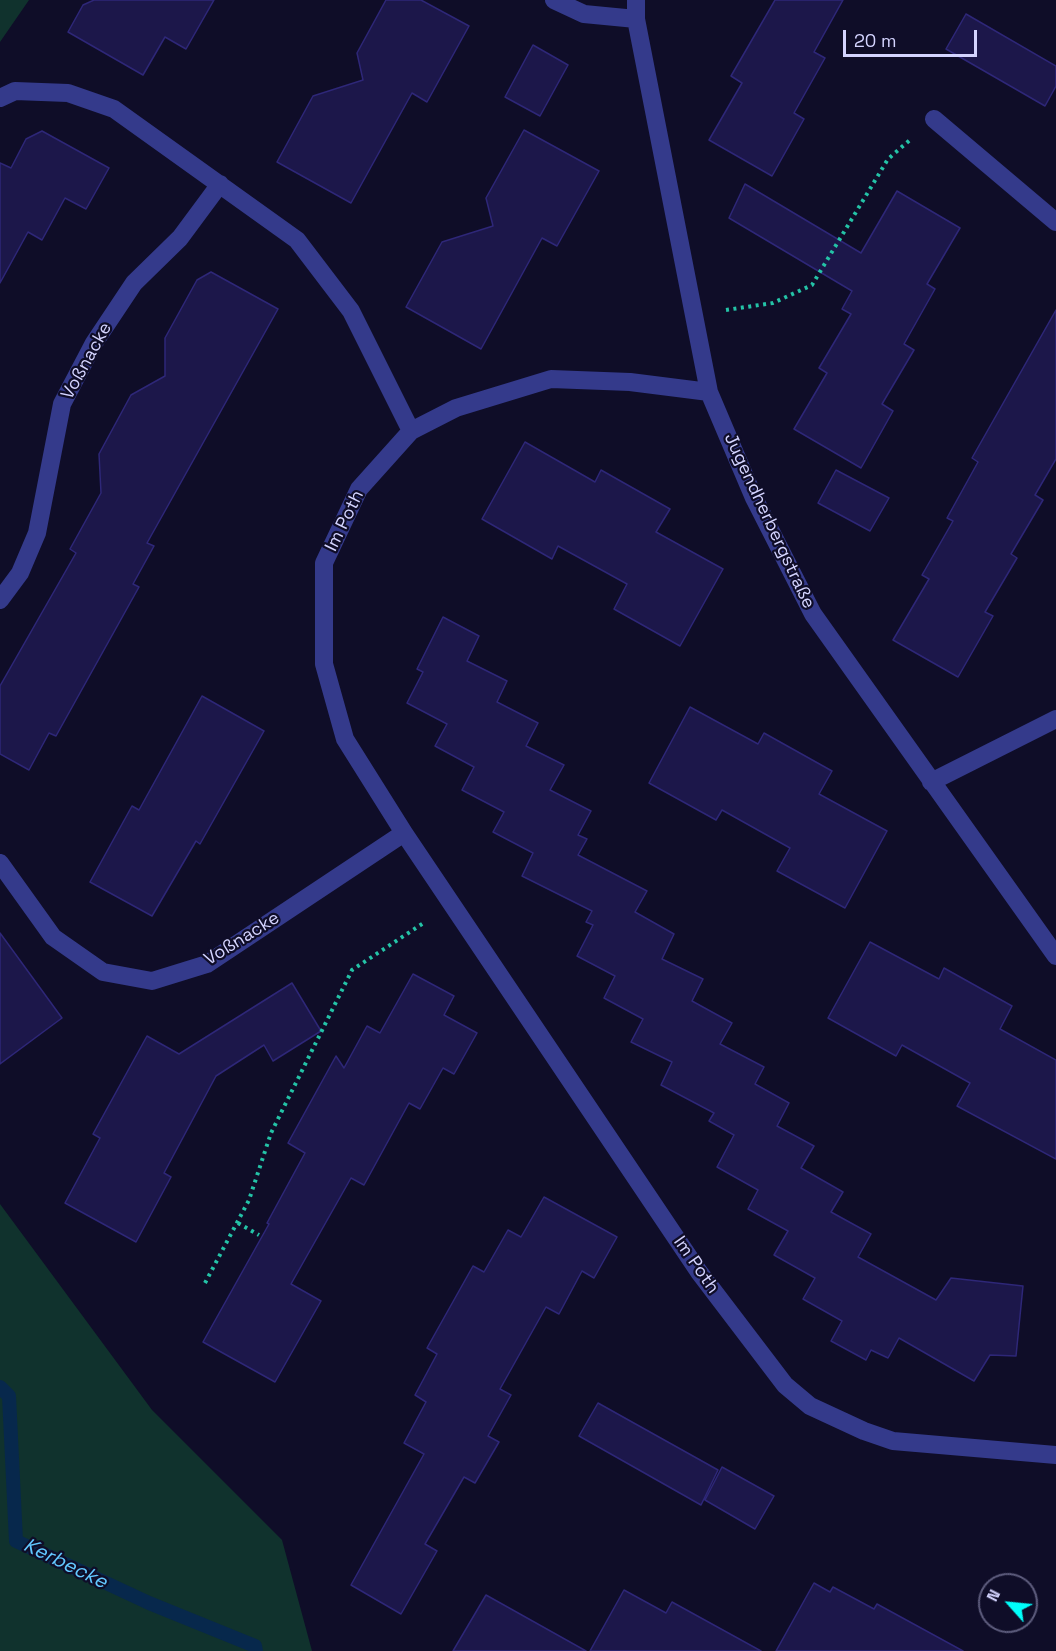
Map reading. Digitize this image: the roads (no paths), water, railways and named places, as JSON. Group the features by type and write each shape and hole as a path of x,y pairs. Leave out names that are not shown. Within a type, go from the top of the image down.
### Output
{"street":[{"path":"554,0 584,14 636,19"},
{"name":"Jugendherbergstraße","path":"636,0 636,19 710,392 754,498 813,614 1056,956"},
{"path":"0,98 15,91 68,93 114,109 297,240 351,311 411,431"},
{"path":"934,119 1056,222"},
{"name":"Voßnacke","path":"0,600 20,573 37,533 62,404 88,353 134,283 180,238 220,184"},
{"name":"Im Poth","path":"710,392 630,382 551,379 456,408 411,431 359,489 324,563 324,664 345,739 404,832 699,1272 785,1385 810,1406 864,1431 893,1441 1056,1455"},
{"path":"931,782 1056,719"},
{"name":"Voßnacke","path":"0,863 53,937 103,972 152,981 207,964 404,832"}],"waterway":[{"name":"Kerbecke","path":"0,1387 9,1396 16,1541 149,1603 255,1646 256,1651"}]}
